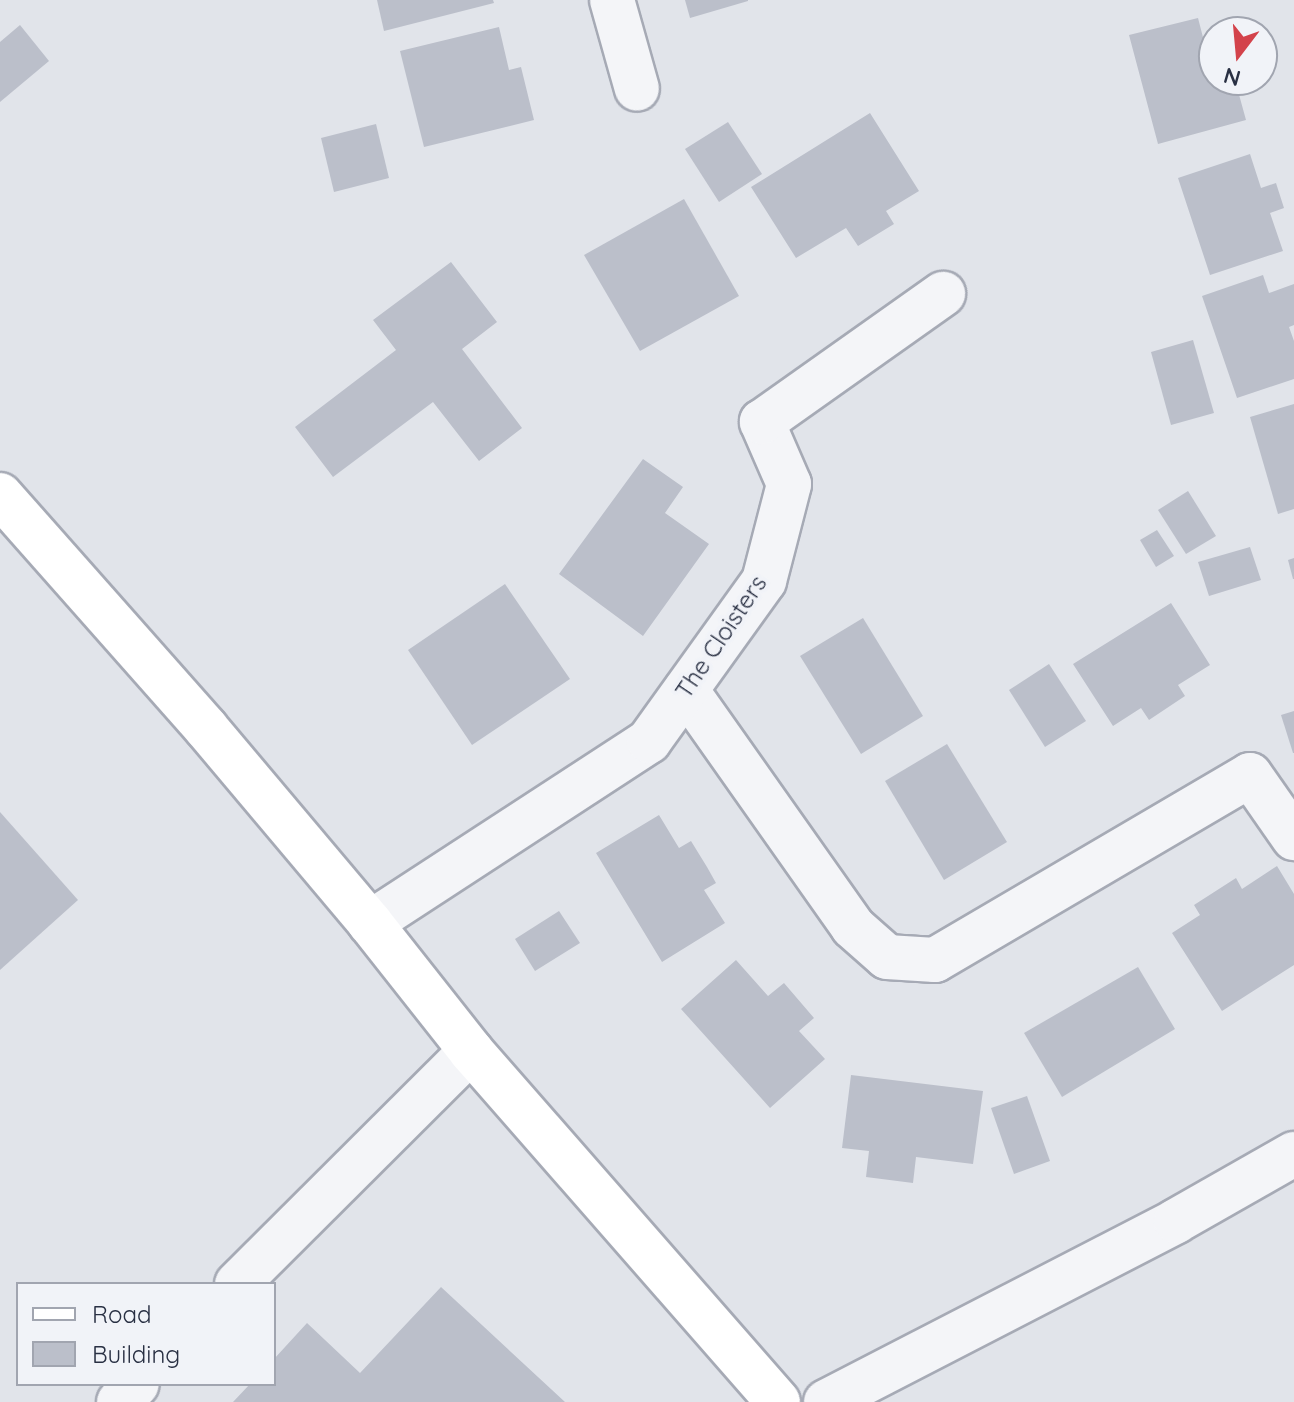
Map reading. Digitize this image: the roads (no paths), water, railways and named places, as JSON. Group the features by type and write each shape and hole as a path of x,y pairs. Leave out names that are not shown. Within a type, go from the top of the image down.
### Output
{"main road":[{"path":"0,495 206,728 370,923 471,1051 778,1402"}],"street":[{"path":"612,0 637,89"},
{"name":"The Cloisters","path":"370,923 649,741 764,581 789,484 762,422 943,294"},
{"path":"686,690 853,927 887,957 935,960 1250,775 1294,838"},
{"path":"239,1282 471,1051"},
{"path":"826,1402 1176,1221 1294,1154"},
{"path":"119,1402 135,1386"}]}
